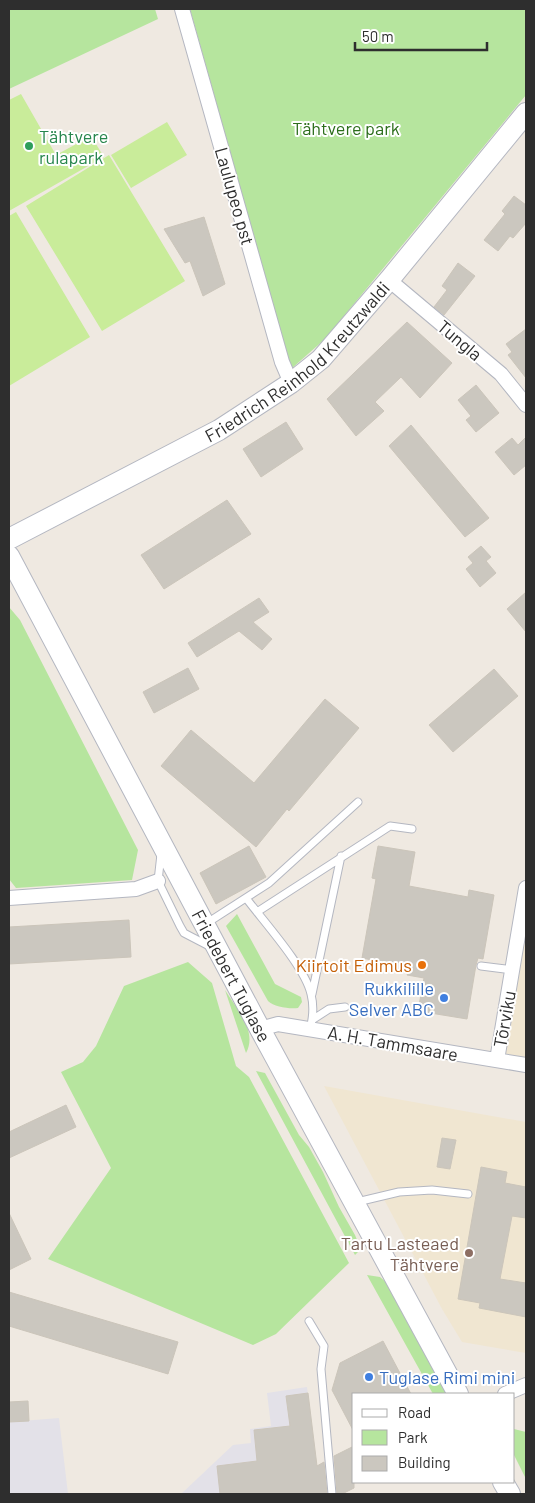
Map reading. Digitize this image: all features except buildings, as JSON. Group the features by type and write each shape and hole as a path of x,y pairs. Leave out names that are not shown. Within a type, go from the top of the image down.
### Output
{"street":[{"name":"Laulupeo pst","path":"182,9 282,362 291,383"},
{"name":"Friedrich Reinhold Kreutzwaldi","path":"9,539 219,430 291,383 321,359 525,116"},
{"name":"Tungla","path":"389,280 501,374 526,405"},
{"name":"Friedebert Tuglase","path":"9,556 260,1030 457,1393"},
{"path":"9,898 136,888 158,881"},
{"name":"Tõrviku","path":"497,1060 526,888"},
{"name":"A. H. Tammsaare","path":"260,1030 278,1024 311,1025 526,1065"},
{"path":"507,1393 526,1385"}],"lane":[{"path":"204,925 268,883 358,802"},
{"path":"256,912 390,826 412,829"},
{"path":"162,846 158,881 184,933 218,950"},
{"path":"311,1025 312,994 341,856"},
{"path":"246,898 303,972 312,994"},
{"path":"481,966 512,970"},
{"path":"311,1025 329,1010 345,1007"},
{"path":"354,1202 399,1192 432,1190 468,1194"},
{"path":"309,1321 324,1346 321,1369 332,1494"}],"shaded area":[{"path":"526,888 526,1065 497,1060"},
{"name":"Tartu Lasteaed Tähtvere","path":"324,1086 526,1122 526,1353 462,1342 442,1309"},
{"path":"307,1387 320,1494 181,1494 233,1445 251,1443 250,1429 271,1426 267,1393"},
{"path":"59,1418 68,1494 9,1494 9,1422"}],"green space":[{"path":"9,9 155,9 158,19 9,89"},
{"name":"Tähtvere park","path":"190,9 526,9 526,95 325,339 291,369"},
{"name":"Tähtvere rulapark","path":"21,94 56,155 91,136 104,157 9,211 9,100"},
{"path":"167,122 187,155 131,188 111,155"},
{"path":"109,155 185,281 102,331 26,206"},
{"path":"16,212 90,337 9,386 9,216"},
{"path":"9,607 20,620 138,850 132,880 16,888 9,879"},
{"path":"237,914 275,984 301,997 302,1002 298,1008 282,1007 268,1001 226,926"},
{"path":"188,962 212,983 236,1066 249,1077 349,1263 276,1334 253,1345 48,1259 111,1168 61,1072 83,1062 96,1046 124,986"},
{"path":"225,990 248,1028 249,1045 246,1053"},
{"path":"256,1071 265,1073 299,1135 309,1147 323,1172 360,1247 355,1255"},
{"path":"367,1275 380,1277 387,1283 446,1393 432,1393"},
{"path":"515,1429 526,1432 526,1479 515,1457"}],"place":[{"name":"Tähtvere rulapark","path":"29,146"},
{"name":"Kiirtoit Edimus","path":"422,965"},
{"name":"Rukkilille Selver ABC","path":"444,998"},
{"name":"Tartu Lasteaed Tähtvere","path":"469,1253"},
{"name":"Tuglase Rimi mini","path":"369,1377"}]}
